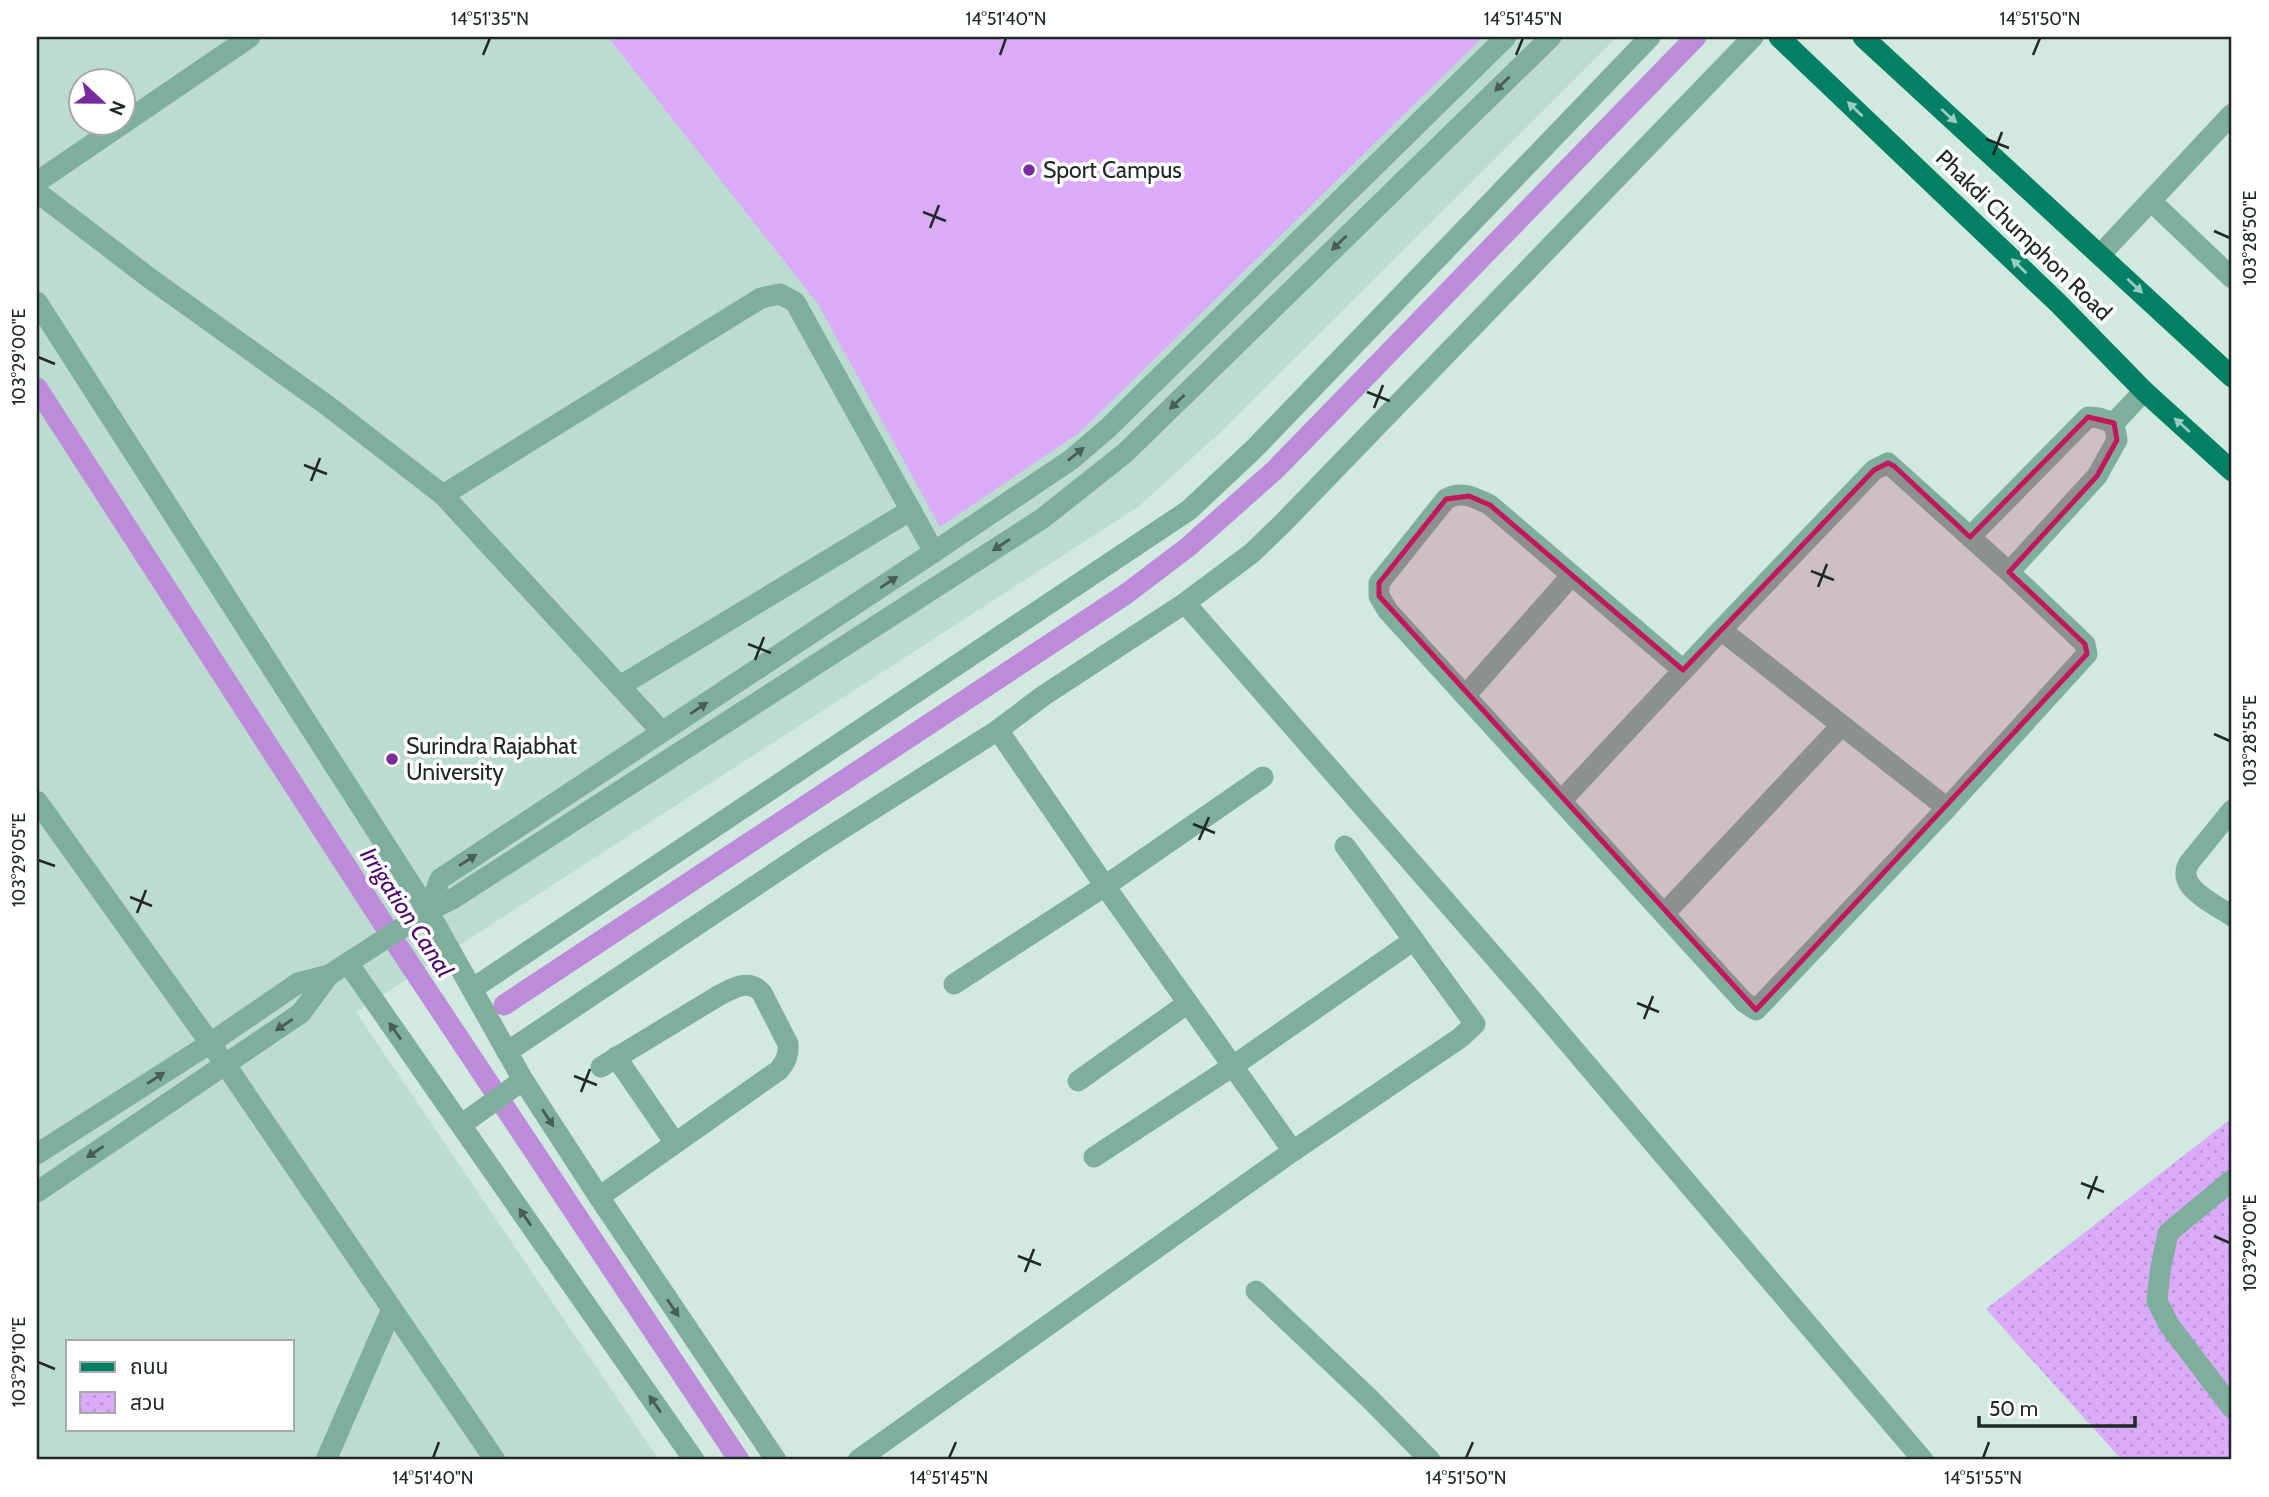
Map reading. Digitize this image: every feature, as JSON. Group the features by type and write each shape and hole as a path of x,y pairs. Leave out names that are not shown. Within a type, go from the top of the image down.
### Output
{"main road":[{"name":"Phakdi Chumphon Road","path":"1779,37 2048,293 2144,391 2232,471"},
{"name":"Phakdi Chumphon Road","path":"1863,37 2232,377"}],"street":[{"path":"37,182 250,37"},
{"path":"421,915 440,879 1072,458 1108,428 1506,37"},
{"path":"37,1154 209,1044 298,983 329,975 421,915 454,898 1043,518 1125,453 1551,37"},
{"path":"472,989 1189,510 1254,449 1650,37"},
{"path":"507,1052 815,846 998,730 1043,696 1185,603 1252,553 1753,37"},
{"path":"2101,254 2232,114"},
{"path":"37,192 148,277 328,406 443,495 662,732"},
{"path":"2151,201 2232,278"},
{"path":"443,495 761,298 780,294 795,302 934,552"},
{"path":"37,302 421,915 472,989 507,1052 518,1084 599,1197 776,1460"},
{"path":"2114,423 2144,391"},
{"path":"1970,537 2088,418 2114,423"},
{"path":"2009,572 2096,476 2117,440 2114,423"},
{"path":"1562,802 1874,470 1888,463 2085,644 2087,654 1947,808 1756,1010 1744,1002 1388,611 1379,596 1379,583 1446,499 1455,494 1469,496 1490,505 1684,670"},
{"path":"620,686 911,510"},
{"path":"1465,696 1572,575"},
{"path":"1185,603 1525,992 1923,1460"},
{"path":"1721,630 1947,808"},
{"path":"1664,914 1842,725"},
{"path":"998,730 1293,1151"},
{"path":"954,984 1105,886 1263,777"},
{"path":"37,801 225,1064 495,1460"},
{"path":"2232,810 2189,863 2185,873 2188,884 2232,916"},
{"path":"858,1460 1293,1151 1474,1027 1475,1021 1345,846"},
{"path":"1094,1157 1233,1066 1414,940"},
{"path":"356,957 469,1119 694,1460"},
{"path":"37,1192 301,1013 329,975"},
{"path":"599,1197 779,1070 787,1060 788,1044 762,993 756,987 738,986 608,1062 675,1143"},
{"path":"1078,1081 1188,1003"},
{"path":"469,1119 518,1084"},
{"path":"2232,1180 2168,1233 2157,1301 2169,1325 2232,1408"},
{"path":"1256,1291 1430,1460"},
{"path":"326,1460 392,1310"}],"highlighted area":[{"path":"2088,417 2114,423 2117,440 2097,476 2009,572 2085,644 2087,654 1756,1010 1379,596 1379,583 1446,499 1469,496 1490,505 1683,670 1874,470 1888,463 1894,466 1970,537"}],"shaded area":[{"name":"Surindra Rajabhat University","path":"37,37 1617,37 1223,430 1138,507 356,1012 659,1460 37,1460"}],"green space":[{"name":"Sport Campus","path":"608,37 1483,37 1080,432 940,527 818,304"},
{"path":"2232,1118 2232,1460 2122,1460 1986,1309"}],"waterway":[{"path":"504,1005 1126,594 1188,547 1276,469 1696,37"},
{"name":"Irrigation Canal","path":"37,388 401,951 739,1460"}],"place":[{"name":"Sport Campus","path":"1029,170"},
{"name":"Surindra Rajabhat University","path":"392,759"}]}
